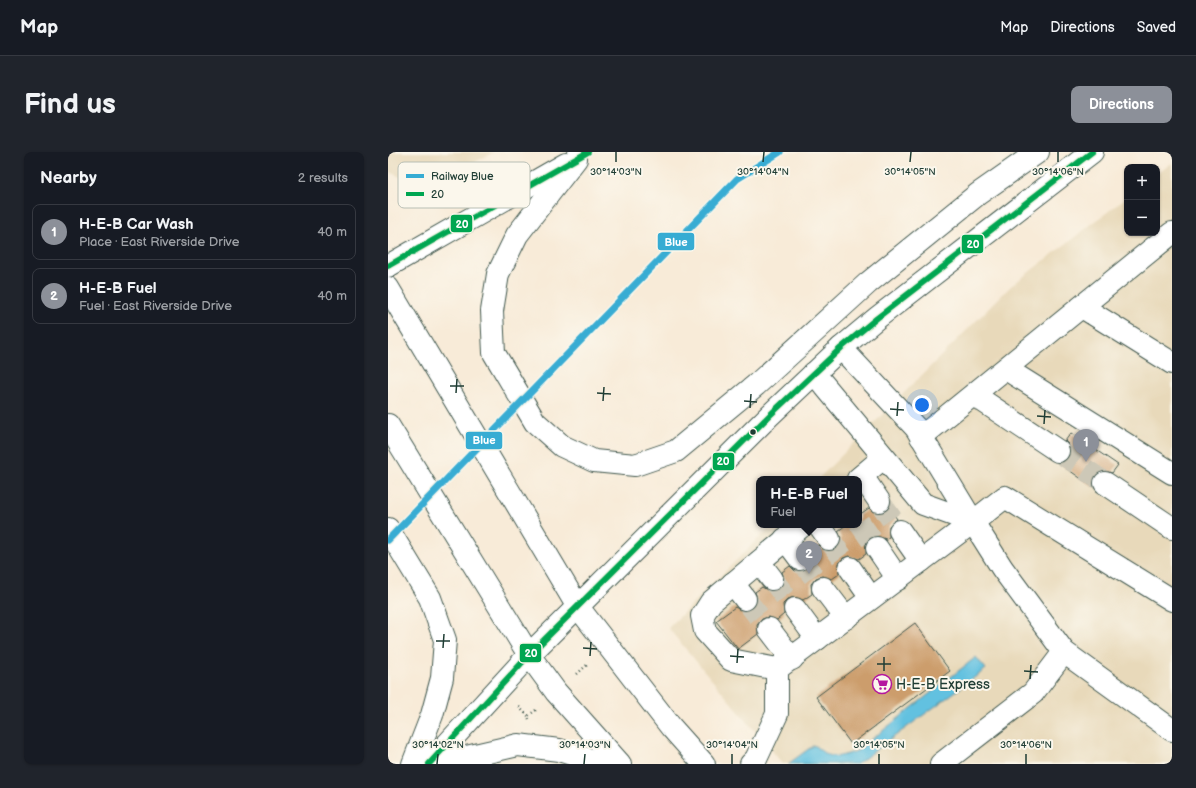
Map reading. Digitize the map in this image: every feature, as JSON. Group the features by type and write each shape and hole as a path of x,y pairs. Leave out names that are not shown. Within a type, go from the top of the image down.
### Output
{"main road":[{"path":"582,155 517,235 498,274 492,311 494,353 534,422 562,446 594,461 635,465 676,451 756,385 868,284 978,194 1038,152"},
{"path":"429,764 529,655 757,427 841,348 877,318 1092,152"},
{"path":"530,185 582,155"},
{"path":"388,266 489,208"},
{"path":"921,437 1172,233"},
{"path":"388,288 578,607 671,727 704,764"},
{"path":"1082,307 1172,364"},
{"path":"841,348 916,428 1002,568 1064,652 1172,730"},
{"path":"1006,369 1172,473"},
{"path":"814,373 883,458 923,504 973,522"},
{"path":"974,395 1058,451"},
{"path":"388,425 529,655 556,692 620,764"},
{"path":"862,476 883,458"},
{"path":"862,480 879,501"},
{"path":"1105,483 1172,528"},
{"path":"799,528 759,562 739,591 711,602 702,616 705,631 731,660 784,664 1006,497 1172,600"},
{"path":"388,529 430,598 445,640 442,678 432,715 413,764"},
{"path":"900,531 920,562"},
{"path":"786,539 800,559"},
{"path":"877,548 898,579"},
{"path":"759,562 772,579"},
{"path":"850,568 871,598"},
{"path":"823,588 846,618"},
{"path":"794,609 817,639"},
{"path":"751,764 756,759 777,714 784,664 769,629"},
{"path":"941,764 1033,693 1064,652"},
{"path":"436,764 518,745 559,750 603,764"}],"path":[{"path":"574,676 592,660"},
{"path":"519,706 528,716"}],"shaded area":[{"path":"388,152 494,152 475,162 398,162 398,176 388,171"},
{"path":"1172,163 1172,764 783,764 668,628 769,528 862,528 862,476 821,476 1011,286 1124,199 1124,236 1160,236 1160,172"}],"water":[{"path":"976,657 986,669 857,764 788,764 814,745 825,753 834,756 857,751"}],"building":[{"path":"1071,433 1118,465 1112,473 1105,471 1099,472 1095,476 1093,487 1059,463 1064,462 1069,458 1069,445 1065,441"},
{"path":"869,508 873,512 880,513 889,508 897,519 889,526 889,537 886,539 876,536 870,538 866,543 866,554 859,559 849,556 843,558 839,563 839,574 832,579 822,576 816,578 811,584 812,594 803,600 794,597 788,599 783,604 784,614 777,620 768,617 762,619 757,625 758,634 738,649 716,621 735,607 746,611 752,609 757,604 755,592 762,587 773,591 779,589 784,583 782,572 790,566 795,571 807,569 812,564 810,552 818,545 824,550 831,551 837,549 840,545 841,538 838,531 842,528 862,528 862,513"},
{"name":"H-E-B Express","path":"915,623 950,671 851,744 816,697"}],"tunnel":[{"path":"1058,451 1105,483"},
{"path":"879,501 900,531"},
{"path":"862,526 877,548"},
{"path":"829,539 850,568"},
{"path":"800,559 823,588"},
{"path":"772,579 795,609"},
{"path":"745,599 769,629"}],"rail line":[{"name":"Blue","path":"388,540 737,179 780,152"}],"transit line":[{"name":"20","path":"530,185 588,152"},
{"name":"20","path":"429,764 529,655 770,415 841,348 877,318 1092,152"},
{"name":"20","path":"388,266 490,208"}],"place":[{"name":"H-E-B Car Wash","path":"1086,462"},
{"name":"H-E-B Fuel","path":"809,574"},
{"name":"H-E-B Express","path":"882,684"}]}
